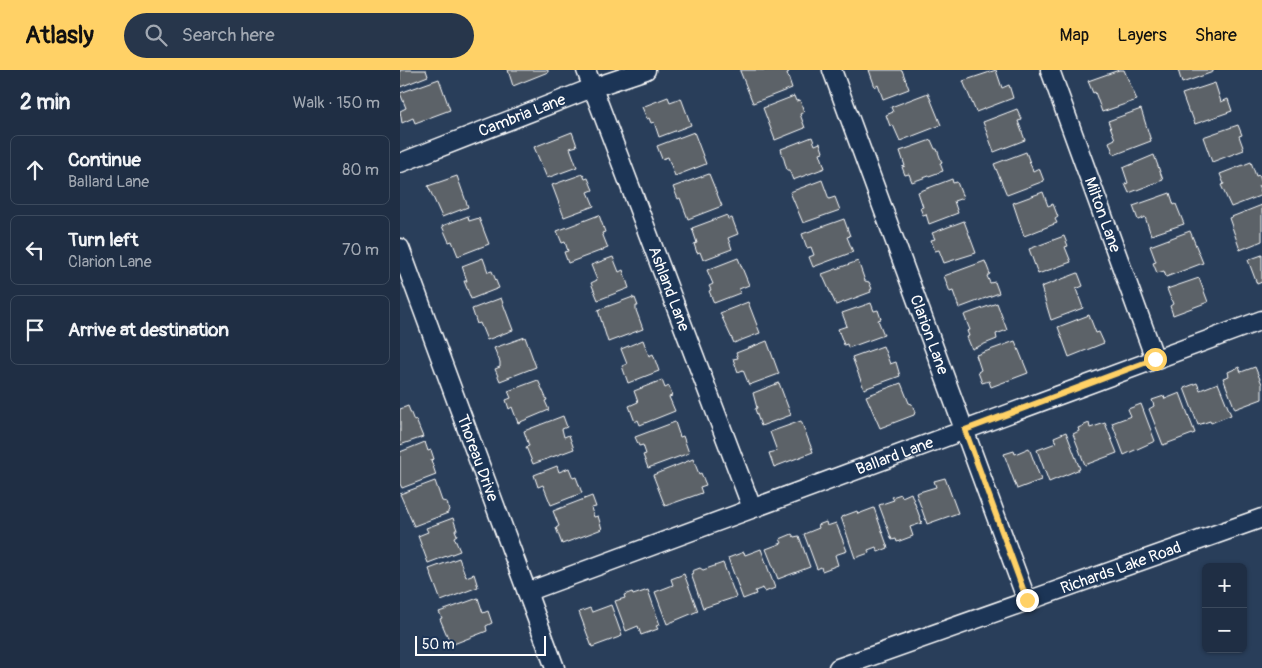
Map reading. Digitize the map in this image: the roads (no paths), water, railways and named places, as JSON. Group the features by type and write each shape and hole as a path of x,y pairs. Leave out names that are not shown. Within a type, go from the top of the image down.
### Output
{"street":[{"name":"Ashland Lane","path":"586,70 752,508"},
{"name":"Cambria Lane","path":"400,163 592,88 646,70"},
{"name":"Clarion Lane","path":"832,70 1027,600"},
{"name":"Milton Lane","path":"1050,70 1155,359"},
{"name":"Thoreau Drive","path":"400,248 555,668"},
{"name":"Ballard Lane","path":"527,592 1262,320"},
{"name":"Richards Lake Road","path":"838,668 1262,518"}]}
